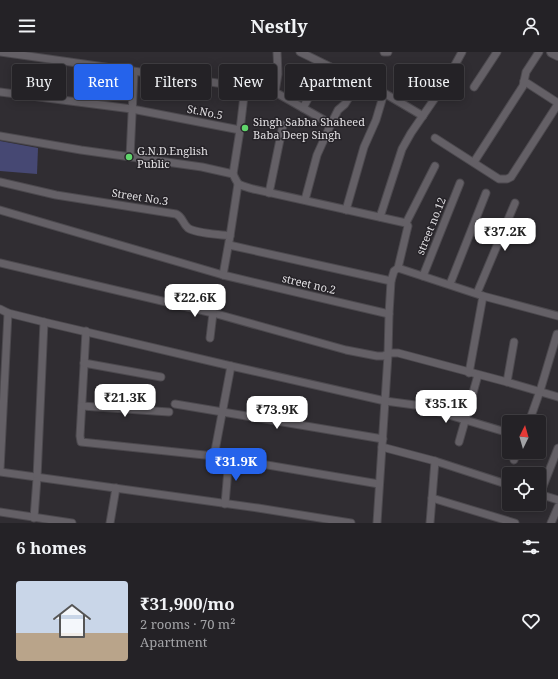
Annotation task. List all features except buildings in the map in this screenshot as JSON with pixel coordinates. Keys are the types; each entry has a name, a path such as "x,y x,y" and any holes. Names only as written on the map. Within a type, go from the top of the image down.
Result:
{"street":[{"path":"0,52 219,84"},
{"path":"277,52 277,80"},
{"path":"300,52 324,64"},
{"path":"380,217 402,149 444,85 462,52"},
{"path":"474,87 497,52"},
{"path":"474,162 523,86 526,72 539,52"},
{"path":"552,52 558,55"},
{"path":"130,157 134,72"},
{"path":"435,138 499,179 507,179 511,177 558,104 524,81"},
{"name":"St.No.5","path":"0,92 132,109 240,130"},
{"path":"277,93 331,124"},
{"path":"386,94 423,116"},
{"path":"224,276 238,184 233,174 244,100"},
{"path":"303,108 307,100"},
{"path":"305,200 317,155 338,110 346,104 348,100"},
{"path":"346,210 364,147 376,120 382,100"},
{"path":"269,192 283,125"},
{"path":"0,136 202,167 233,174"},
{"path":"377,523 388,354 391,281 394,272 398,268 408,226 406,222 435,166"},
{"name":"Street No.3","path":"0,182 56,195 176,214 182,217 186,225 194,230 230,236"},
{"name":"street no.12","path":"422,276 460,183"},
{"path":"238,184 252,189 406,222"},
{"path":"450,284 486,193"},
{"path":"469,373 480,294 515,203"},
{"name":"street no.2","path":"0,210 224,276 389,314"},
{"path":"229,245 391,281"},
{"path":"0,264 212,313 346,350 377,356 398,353 558,397"},
{"path":"398,268 480,294 558,316"},
{"path":"0,309 8,313 44,322 231,366 385,401 415,405 502,431"},
{"path":"8,313 1,410 0,471 37,478 116,488 351,523"},
{"path":"210,338 212,313"},
{"path":"34,518 44,322"},
{"path":"86,331 80,436 81,442 229,458 380,484"},
{"path":"531,415 558,334"},
{"path":"507,382 514,342"},
{"path":"84,363 161,377"},
{"path":"214,456 231,366"},
{"path":"459,442 478,375"},
{"path":"175,404 383,439"},
{"path":"82,406 169,412"},
{"path":"382,447 435,461 502,483"},
{"path":"546,479 558,448"},
{"path":"225,504 229,458"},
{"path":"430,523 435,461"},
{"path":"110,523 116,488"},
{"path":"546,496 558,500"},
{"path":"432,498 514,523"},
{"path":"550,523 558,507"},
{"path":"0,512 72,523"}],"place":[{"name":"Singh Sabha Shaheed Baba Deep Singh","path":"245,128"},
{"name":"G.N.D.English Public","path":"129,157"}]}
